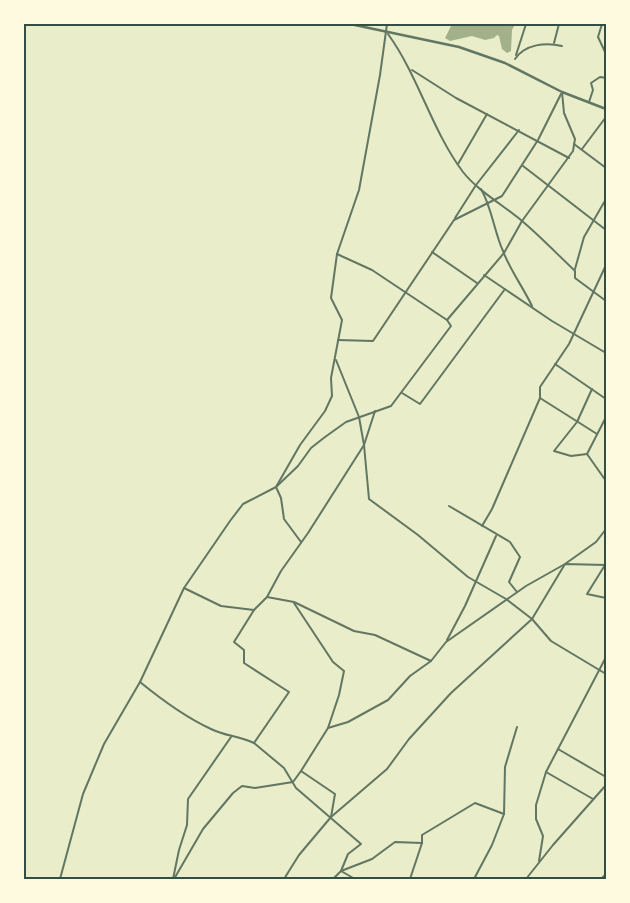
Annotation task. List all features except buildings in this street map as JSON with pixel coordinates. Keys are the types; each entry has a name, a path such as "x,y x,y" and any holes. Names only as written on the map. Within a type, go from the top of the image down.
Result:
{"street":[{"path":"350,24 387,33 406,34 430,42 459,47 513,67 562,92 606,109"},
{"path":"276,487 300,445 325,411 332,396 331,378 336,360 342,320 331,298 337,254 358,190 387,33 387,24"},
{"path":"513,67 526,24"},
{"path":"554,44 559,24"},
{"path":"602,24 598,37 606,54"},
{"path":"387,33 410,69 432,121 458,164 476,185 522,221 574,271"},
{"path":"515,59 528,47 554,44 562,46"},
{"path":"410,69 437,87 569,158"},
{"path":"589,102 593,90 591,83 600,77 606,78"},
{"path":"454,220 494,198 502,196 538,140 562,92"},
{"path":"447,320 504,253 522,221 569,158 575,139 564,113 562,92"},
{"path":"458,164 487,114"},
{"path":"582,149 606,117"},
{"path":"338,340 373,341 476,185 519,130"},
{"path":"574,144 606,168"},
{"path":"522,166 593,222 606,230"},
{"path":"480,187 504,253 522,283 533,308"},
{"path":"606,199 584,237 574,271 575,278 606,301"},
{"path":"432,252 477,283"},
{"path":"60,879 83,794 104,744 140,682 184,588 243,504 276,487 298,466 311,448 346,422 390,406 402,393 451,326 447,320 407,292 372,270 337,254"},
{"path":"482,526 492,509 540,398 540,387 574,334 606,265"},
{"path":"484,275 606,353"},
{"path":"402,393 420,404 505,289"},
{"path":"336,360 359,418 364,446 369,499 476,581 506,599 532,619 550,641 601,669 606,674"},
{"path":"554,364 606,399"},
{"path":"587,454 571,456 554,452 578,422 592,389"},
{"path":"540,398 597,434"},
{"path":"254,743 289,692 244,663 244,650 234,642 254,610 267,597 364,446 375,411"},
{"path":"587,454 606,417"},
{"path":"587,454 606,481"},
{"path":"276,487 281,498 284,519 301,542"},
{"path":"450,506 510,542 520,557 510,582 517,592"},
{"path":"446,642 506,599 565,564 596,542 606,529"},
{"path":"328,728 348,722 388,700 410,676 431,661 446,642 497,534"},
{"path":"565,564 606,565"},
{"path":"284,879 299,855 331,817 387,769 409,739 451,693 532,619 565,564"},
{"path":"606,565 587,594 606,598"},
{"path":"184,588 221,606 254,610"},
{"path":"267,597 294,602 354,631 375,635 431,661"},
{"path":"174,879 203,828 233,793 242,786 255,788 293,782 328,728 339,695 344,671 333,662 294,602"},
{"path":"539,861 543,836 536,819 536,805 546,772 606,657"},
{"path":"140,682 194,720 231,737"},
{"path":"474,879 492,845 504,814 505,767 517,727"},
{"path":"174,879 179,850 187,825 188,799 231,737 237,735 254,743 273,757 296,788 361,844 348,854 341,872"},
{"path":"558,749 606,777"},
{"path":"301,771 335,794 331,817"},
{"path":"546,772 593,799"},
{"path":"526,879 539,861 606,785"},
{"path":"410,879 422,843 422,835 475,803 504,814"},
{"path":"334,879 341,872 372,858 395,842 422,843"},
{"path":"341,872 355,879"},
{"path":"601,879 606,874"}],"shaded area":[{"path":"452,24 515,24 512,30 511,51 507,53 502,49 499,36 497,35 494,38 485,40 472,36 450,41 445,38"}]}
